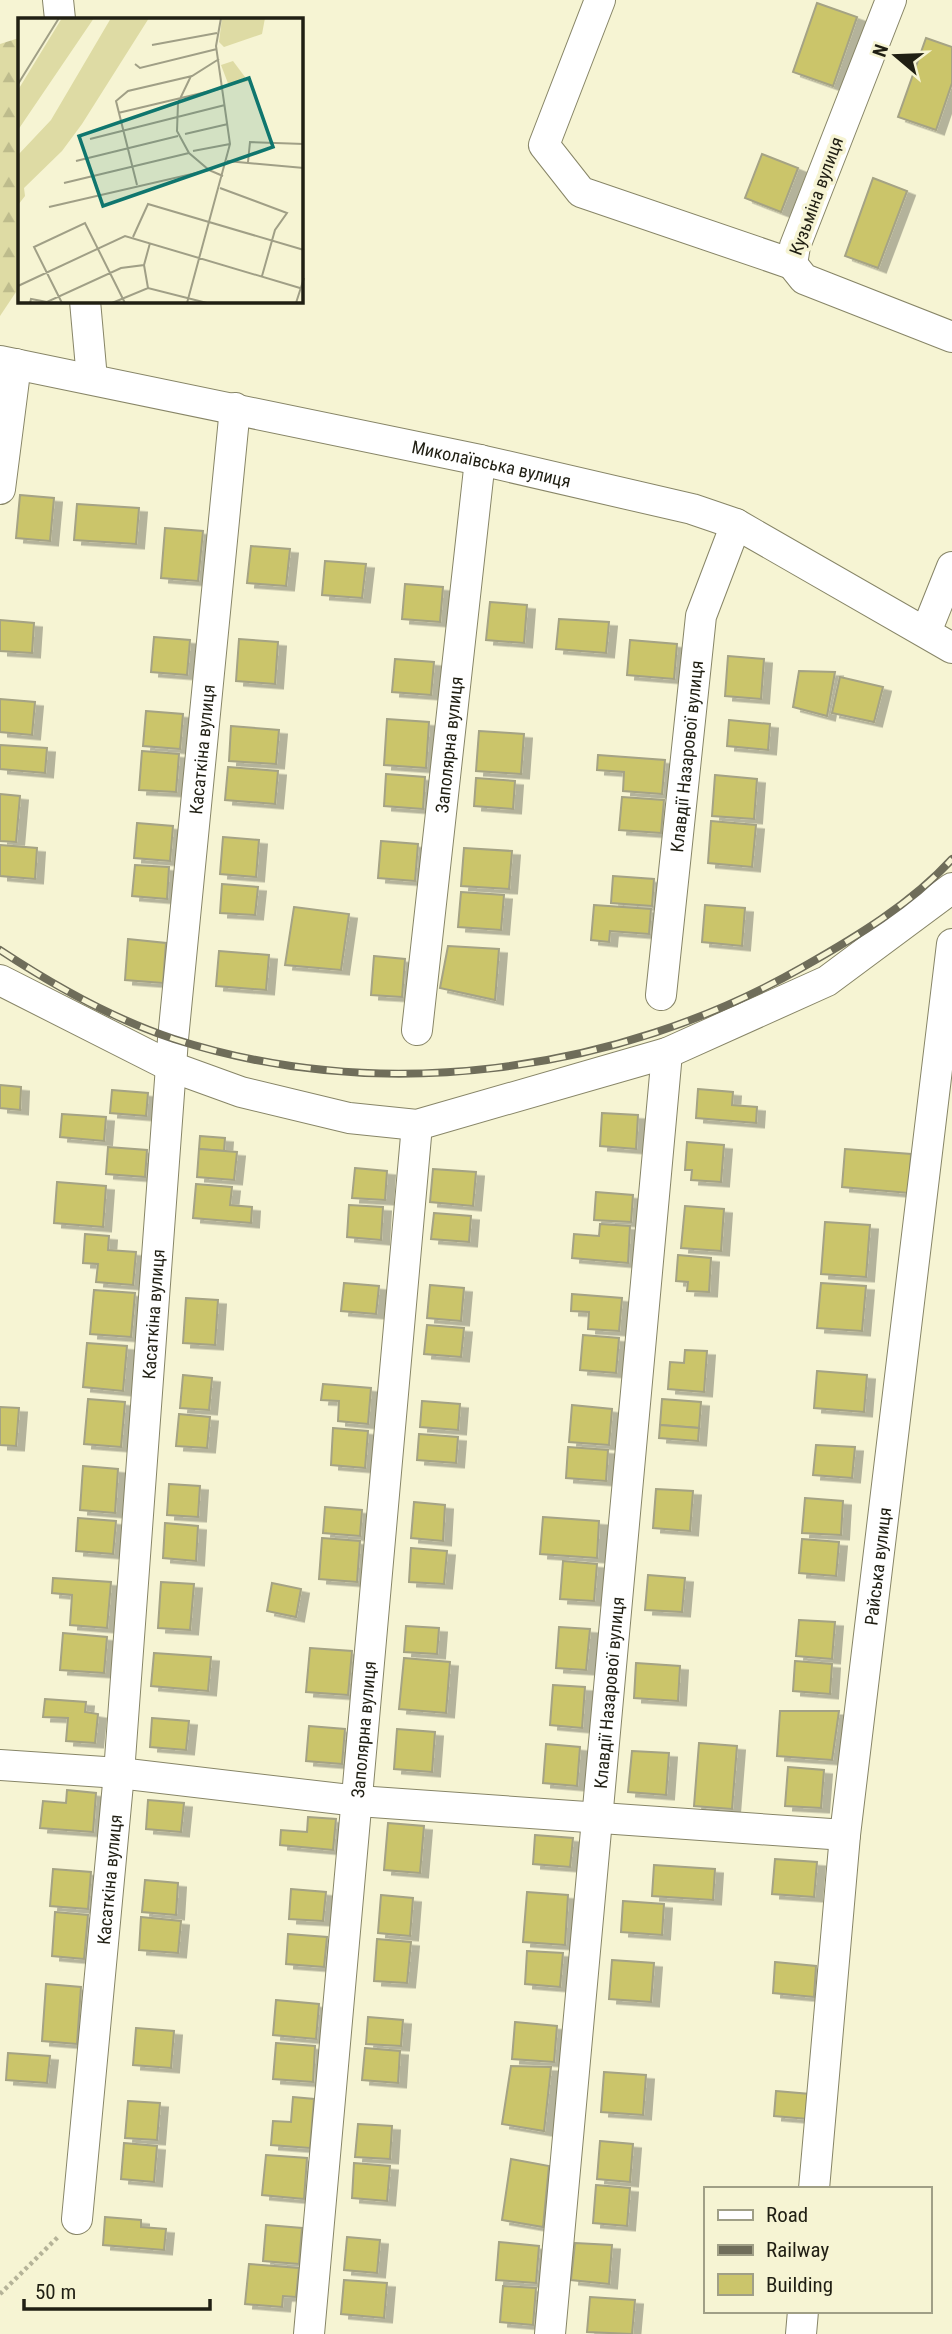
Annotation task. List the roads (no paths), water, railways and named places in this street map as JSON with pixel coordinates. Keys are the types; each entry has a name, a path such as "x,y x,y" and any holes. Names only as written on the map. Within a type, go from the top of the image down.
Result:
{"street":[{"path":"58,0 60,18"},
{"path":"600,0 544,145 581,192 792,264"},
{"name":"Кузьміна вулиця","path":"891,0 795,246 792,264 804,279 952,337"},
{"path":"85,303 92,379"},
{"path":"0,489 8,362"},
{"name":"Миколаївська вулиця","path":"8,362 480,460 692,509 736,524 952,648"},
{"name":"Касаткіна вулиця","path":"77,2219 119,1773 172,1066 235,408"},
{"name":"Заполярна вулиця","path":"417,1030 480,460"},
{"name":"Клавдії Назарової вулиця","path":"662,995 701,616 736,524"},
{"path":"926,632 952,567"},
{"path":"0,980 172,1066 241,1092 349,1118 417,1125 667,1053 827,981 952,888"},
{"name":"Райська вулиця","path":"814,2187 845,1835 952,944"},
{"name":"Клавдії Назарової вулиця","path":"550,2334 667,1053"},
{"name":"Заполярна вулиця","path":"309,2334 417,1125"},
{"path":"0,1765 119,1773 358,1801 845,1835"},
{"path":"801,2334 803,2313"}],"railway":[{"path":"0,950 62,988 129,1022 174,1039 253,1059 333,1071 414,1073 496,1068 576,1054 655,1033 731,1004 863,932 919,891 952,859"}]}
